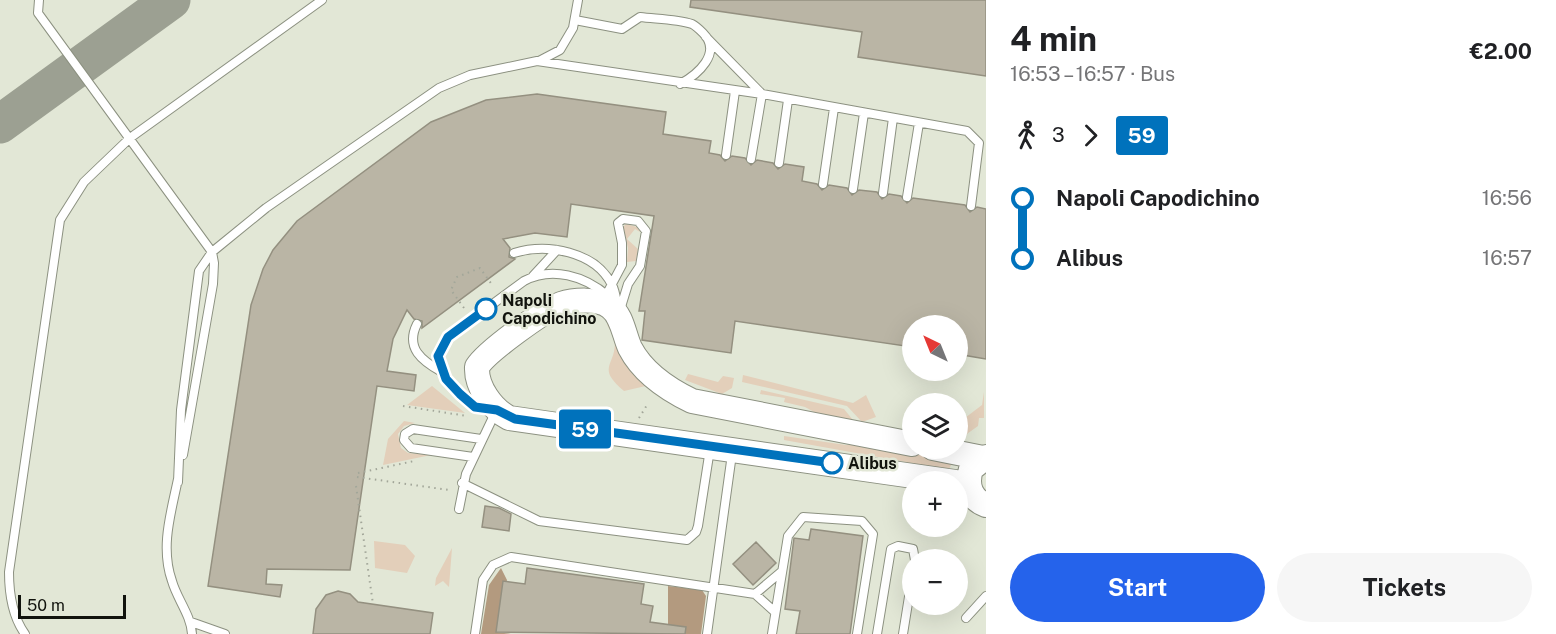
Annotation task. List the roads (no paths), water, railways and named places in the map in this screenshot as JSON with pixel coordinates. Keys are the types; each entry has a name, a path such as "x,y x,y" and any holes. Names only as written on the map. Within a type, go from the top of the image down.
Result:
{"main road":[{"path":"902,442 692,401 654,378 635,357 612,303 573,302 553,308 480,362 477,367 479,383 497,410 515,419 902,474"},
{"path":"968,454 985,457"},
{"path":"968,473 985,457"},
{"path":"968,492 976,500 986,505"}],"lane":[{"path":"39,0 38,13 212,252 213,284 166,546 170,578 190,622 192,634"},
{"path":"26,634 18,624 9,594 9,572 60,220 84,182 130,138 322,0"},
{"path":"178,482 181,410 199,271 212,252 344,152 439,88 470,75 537,61 560,50 575,20 578,0"},
{"path":"575,20 622,29 640,17 694,24 762,94"},
{"path":"680,84 696,75 706,63 710,51 706,37"},
{"path":"537,61 680,84 762,94 967,131 979,143 971,206"},
{"path":"726,155 735,91"},
{"path":"752,159 762,94"},
{"path":"779,164 788,100"},
{"path":"823,184 834,108"},
{"path":"853,189 864,113"},
{"path":"883,193 893,118"},
{"path":"907,197 919,123"},
{"path":"623,219 638,221 645,231 642,260 628,285 612,303 623,257 618,223 623,219"},
{"path":"514,253 528,249 556,250 587,261 612,303"},
{"path":"459,509 462,483 481,439 497,410 475,407 450,385 442,372 438,356 448,337 533,277 556,250"},
{"path":"533,277 561,274 574,276 612,303"},
{"path":"417,324 412,340 417,354 442,372"},
{"path":"725,409 752,403"},
{"path":"802,414 824,427"},
{"path":"473,457 411,448 404,440 405,434 413,429 481,439"},
{"path":"462,483 539,521 687,540 696,532 722,448"},
{"path":"706,634 713,587 722,448"},
{"path":"772,634 788,536 803,516 862,521 873,534 857,634"},
{"path":"877,634 891,549 898,546 914,549"},
{"path":"475,634 483,580 493,566 511,557 755,594 775,612"},
{"path":"755,594 781,572"},
{"path":"966,618 986,596"},
{"path":"903,634 906,615"},
{"path":"190,622 225,634"}],"place":[{"name":"Napoli Capodichino","path":"486,309"},
{"name":"Alibus","path":"832,463"}]}
